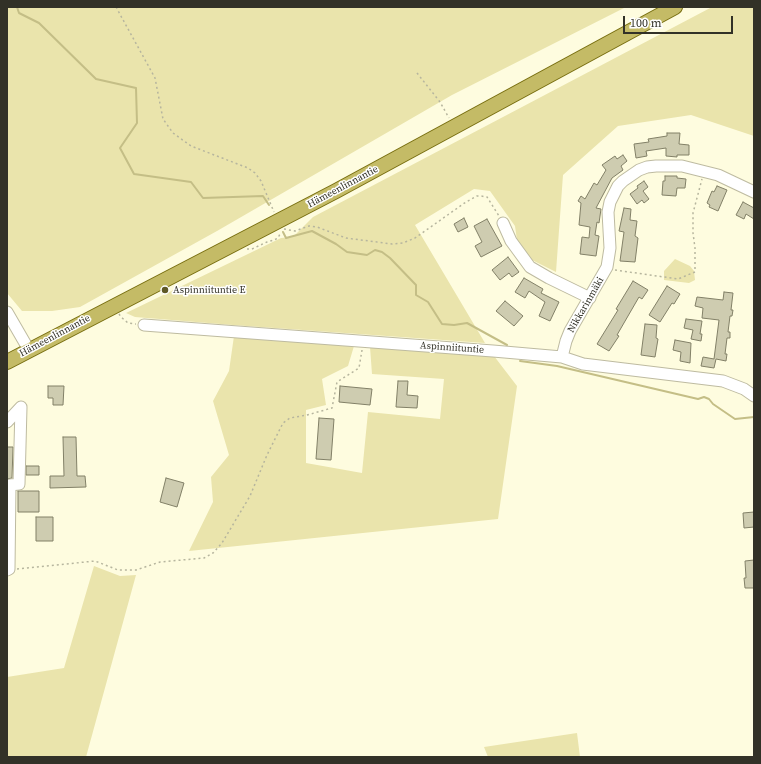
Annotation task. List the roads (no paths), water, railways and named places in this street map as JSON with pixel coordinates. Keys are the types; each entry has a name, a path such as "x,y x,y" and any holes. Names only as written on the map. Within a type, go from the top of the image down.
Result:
{"main road":[{"name":"Hämeenlinnantie","path":"7,362 259,231 675,7"}],"street":[{"name":"Nikkarinmäki","path":"562,357 570,331 607,267 610,248 608,212 610,202 618,186 623,181 639,170 656,166 682,166 703,170 718,175 754,192"},
{"path":"503,223 510,241 530,267 590,298"},
{"path":"7,312 29,350"},
{"name":"Aspinniituntie","path":"144,325 562,357 583,364 723,381 744,389 754,396"},
{"path":"7,422 21,407 19,484 10,485 8,570"}],"waterway":[{"path":"17,7 19,13 39,23 96,79 136,88 137,123 120,148 134,174 191,182 203,198 263,196 269,205"},
{"path":"283,232 286,238 312,231 336,244 347,252 367,255 375,250 382,252 390,258 416,285 416,295 428,302 442,324 454,325 467,323 507,345"},
{"path":"520,361 557,366 698,399 704,397 709,399 713,404 735,419 754,417"}],"place":[{"name":"Aspinniituntie E","path":"165,290"}]}
